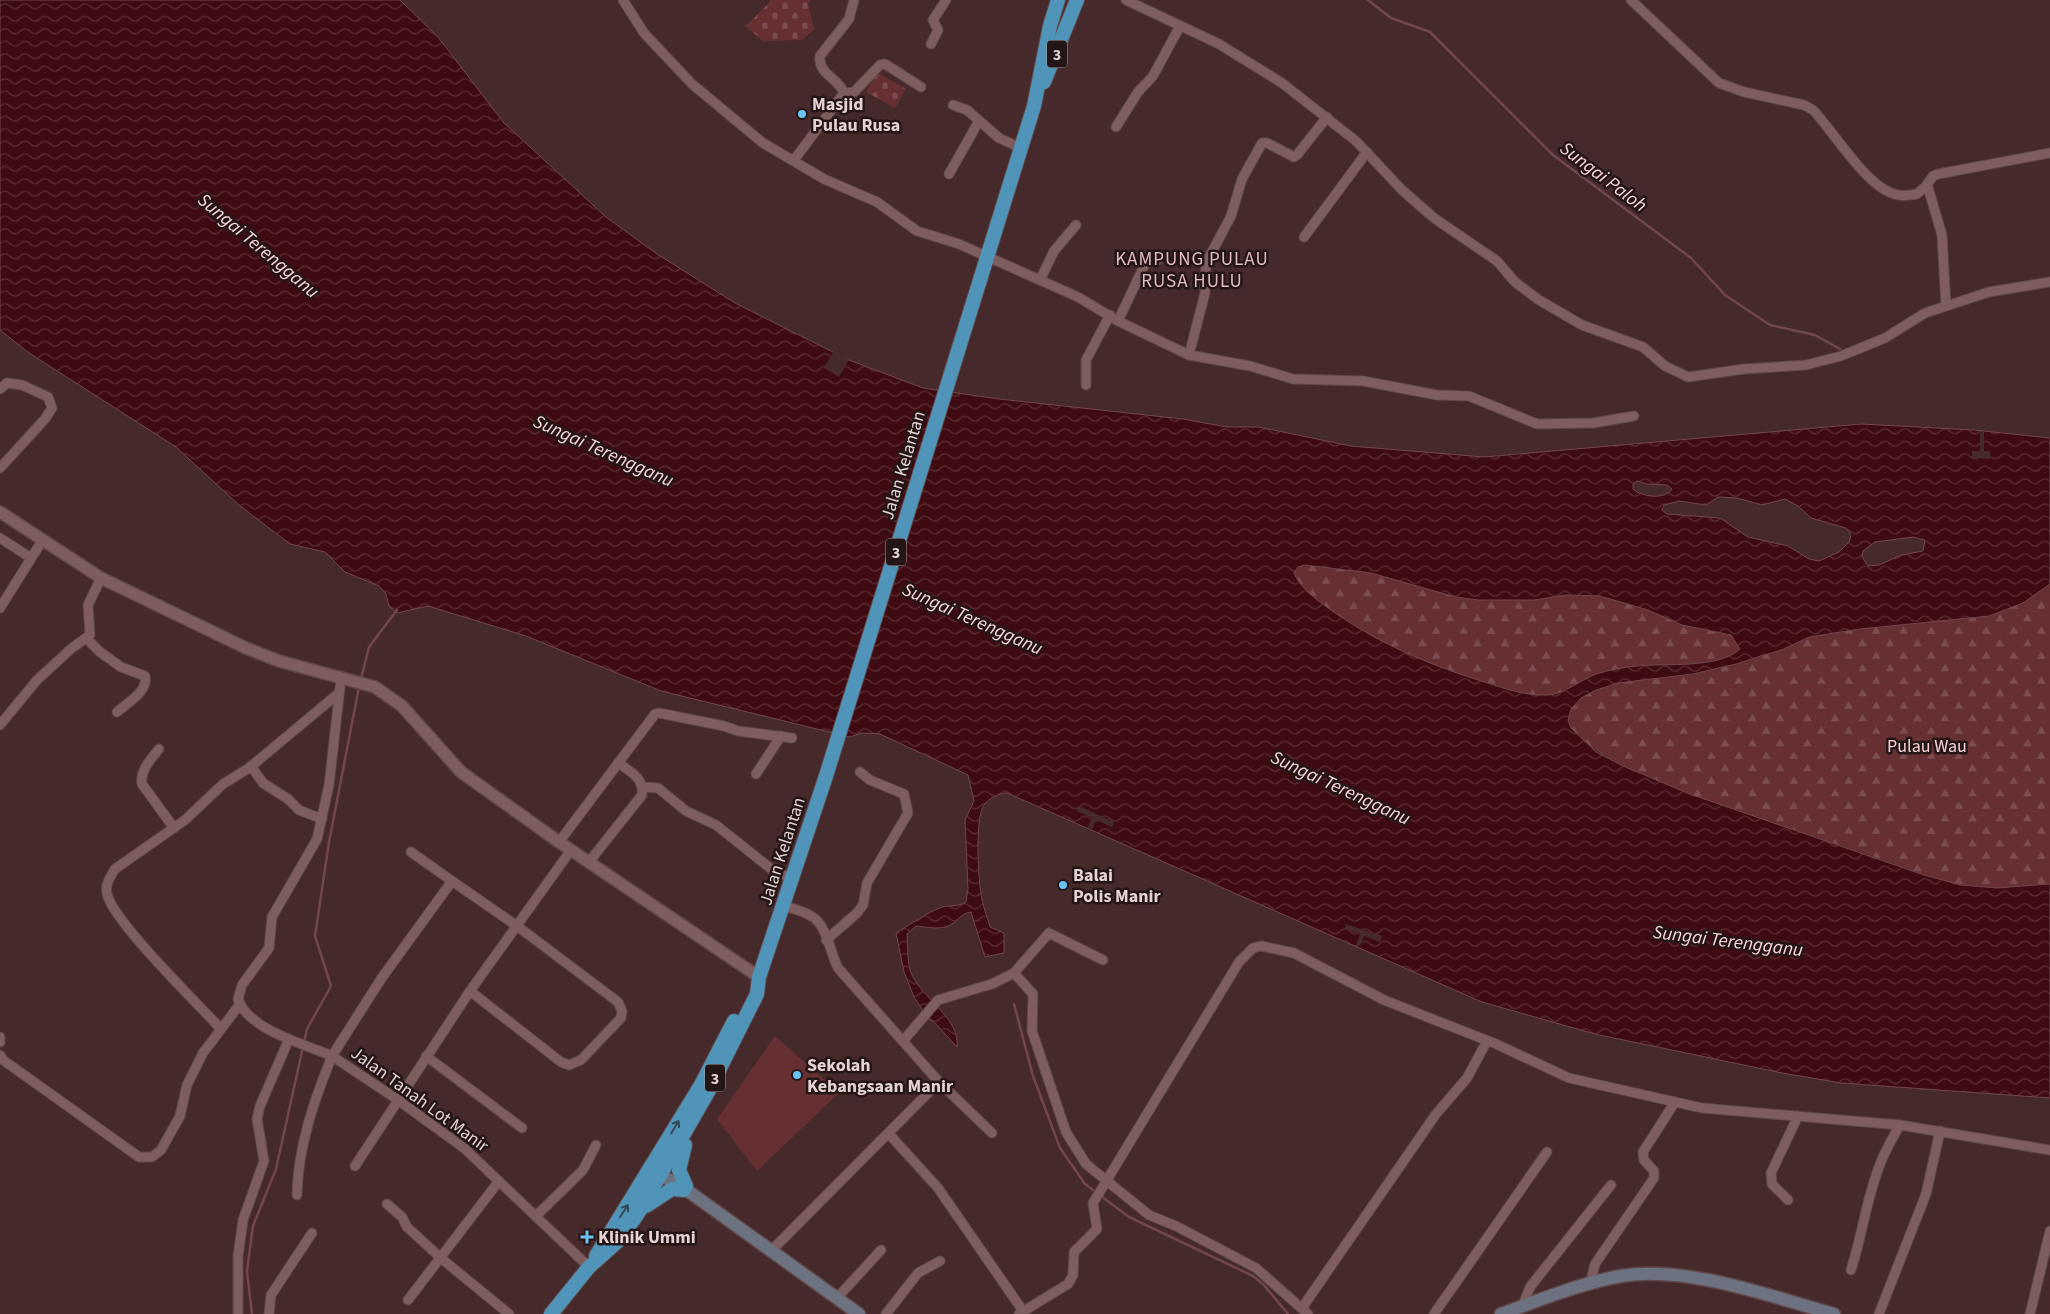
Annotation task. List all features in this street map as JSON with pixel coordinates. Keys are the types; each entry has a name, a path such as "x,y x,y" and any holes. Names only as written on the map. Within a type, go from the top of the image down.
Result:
{"highway":[{"name":"Jalan Kelantan","path":"551,1314 589,1267 608,1234 657,1170 708,1092 757,994 759,977 793,880 826,776 1034,106 1050,26 1058,0"},
{"path":"1050,26 1054,34 1057,35 1060,32 1072,0"},
{"name":"Jalan Kelantan","path":"1034,106 1058,52 1077,0"},
{"name":"Jalan Kelantan","path":"589,1267 617,1242 637,1215 657,1170 750,989 759,977"},
{"path":"637,1215 652,1200 666,1191 672,1188 686,1189 679,1170 680,1162 708,1092"}],"main road":[{"path":"657,1170 859,1314"},
{"path":"1502,1314 1621,1276 1648,1274 1679,1276 1758,1293 1834,1314"}],"street":[{"path":"623,0 644,33 692,84 753,136 824,179 876,202 917,231 959,244 1078,297 1114,318 1189,355 1250,366 1293,379 1363,381 1436,395 1469,396 1537,424 1593,423 1634,416"},
{"path":"844,93 842,86 822,70 819,63 820,56 849,19 854,0"},
{"path":"931,44 938,30 933,20 946,0"},
{"path":"1126,0 1219,44 1282,83 1327,117 1367,152 1402,190 1434,218 1496,262 1515,282 1539,300 1582,325 1643,347 1677,373 1688,377 1701,377 1744,369 1806,365 1841,356 1885,338 1924,313 1990,292 2050,282"},
{"path":"1631,0 1720,83 1744,92 1804,105 1813,110 1863,171 1886,191 1901,196 1918,194 1933,176 1938,174 2050,152"},
{"path":"1116,126 1138,92 1153,76 1180,26"},
{"path":"794,160 844,93 854,92 880,65 885,64 921,87"},
{"path":"953,105 967,110 999,138 1021,148"},
{"path":"1189,355 1205,293 1206,262 1231,216 1242,179 1262,143 1267,143 1291,156 1297,155 1327,117"},
{"path":"949,174 979,121"},
{"path":"1304,237 1367,152"},
{"path":"1927,184 1942,235 1946,306"},
{"path":"1040,280 1054,251 1076,224"},
{"path":"1086,385 1086,360 1114,318 1145,264 1158,260"},
{"path":"0,389 7,383 22,386 48,397 52,408 1,465"},
{"path":"0,512 105,580 268,658 375,687 402,706 461,772 558,842 759,977"},
{"path":"0,538 31,558"},
{"path":"0,608 42,540"},
{"path":"0,724 37,680 72,648 87,638 91,632 88,606 105,580"},
{"path":"87,638 100,652 121,668 145,676 145,685 142,690 117,712"},
{"path":"297,1195 301,1154 310,1113 332,1056 292,1040 256,1022 242,1007 239,992 271,943 269,926 272,917 317,839 329,786 339,693 344,680"},
{"path":"220,1028 145,948 111,905 106,892 107,881 115,869 174,828 223,784 251,766 339,693"},
{"path":"558,842 652,718 660,713 724,726 738,732 792,738"},
{"path":"756,774 781,736"},
{"path":"159,749 143,770 142,784 174,828"},
{"path":"589,862 642,795 643,787 640,779 618,763"},
{"path":"251,766 264,784 288,799 299,810 322,819"},
{"path":"826,940 857,913 863,905 867,883 908,812 904,794 870,780 860,772"},
{"path":"643,787 658,788 686,811 716,824 770,868 793,880"},
{"path":"355,1166 470,991 571,850"},
{"path":"411,852 517,926 618,1002 622,1012 621,1018 581,1060 569,1065 561,1062 470,991"},
{"name":"Jalan Tanah Lot Manir","path":"452,882 381,980 332,1056 398,1100 464,1148 589,1267"},
{"path":"784,906 812,916 821,926 831,956 838,968 939,1082 992,1133"},
{"path":"903,1040 938,1000 992,984 1014,973 1049,933 1102,960"},
{"path":"888,1134 938,1188 1021,1313 1068,1284 1074,1271 1074,1252 1078,1246 1095,1234 1097,1229 1093,1203 1239,962 1253,948 1271,946 1294,953 1384,1000 1487,1041 1570,1078 1675,1102 1720,1110 1900,1125 2050,1150"},
{"path":"1014,973 1033,994 1032,1031 1066,1132 1086,1164 1106,1183 1150,1215 1256,1268 1305,1311 1436,1114 1466,1078 1487,1041"},
{"path":"0,1055 3,1060 131,1151 145,1158 152,1157 163,1146 182,1111 187,1085 203,1053 220,1028 242,1007"},
{"path":"0,1037 0,1042"},
{"path":"238,1314 238,1256 243,1220 264,1161 257,1119 260,1106 292,1040"},
{"path":"426,1056 522,1128"},
{"path":"771,1251 939,1082"},
{"path":"1590,1285 1596,1264 1654,1178 1654,1170 1644,1160 1643,1152 1675,1102"},
{"path":"1788,1200 1772,1184 1771,1173 1798,1116"},
{"path":"1851,1270 1862,1237 1865,1213 1879,1167 1900,1125"},
{"path":"1878,1314 1926,1194 1940,1131"},
{"path":"536,1216 583,1170 596,1145"},
{"path":"1434,1314 1547,1152"},
{"path":"408,1300 442,1259 499,1181"},
{"path":"1522,1307 1530,1287 1611,1185"},
{"path":"387,1204 402,1217 407,1227 442,1259 509,1314"},
{"path":"2030,1314 2050,1232"},
{"path":"269,1314 271,1295 312,1233"},
{"path":"837,1298 881,1250"},
{"path":"886,1314 918,1273 940,1261"}],"green space":[{"path":"770,0 811,0 808,3 814,29 802,40 762,41 746,26"},
{"path":"877,72 906,89 895,108 866,92"},
{"path":"1305,565 1371,573 1456,597 1478,600 1534,600 1566,595 1600,596 1648,610 1682,625 1732,635 1740,649 1719,660 1691,664 1637,666 1606,671 1554,694 1520,693 1438,666 1400,650 1364,631 1328,608 1304,588 1294,573 1298,567"},
{"name":"Pulau Wau","path":"2050,584 2050,884 1997,888 1961,885 1924,875 1700,798 1651,778 1609,758 1580,739 1568,721 1570,711 1579,701 1593,691 1620,682 1694,674 1724,667 1753,659 1809,637 2023,603"},
{"path":"775,1036 839,1093 757,1171 717,1119"}],"water":[{"name":"Sungai Terengganu","path":"0,0 400,0 438,37 504,123 606,217 657,254 735,303 849,360 923,388 999,399 1183,419 1227,427 1259,427 1351,446 1484,457 1861,424 1974,430 2050,438 2050,584 2023,603 1989,616 1860,629 1809,637 1784,649 1736,664 1693,674 1618,683 1596,690 1581,698 1571,709 1568,720 1571,728 1596,752 1621,765 1687,793 1924,875 1961,885 1997,888 2050,884 2050,1098 1841,1083 1782,1073 1595,1034 1482,1002 1007,793 994,796 984,805 981,812 978,834 982,901 990,927 1004,933 1004,953 985,957 971,912 964,914 948,926 936,928 916,926 907,934 908,959 911,973 923,991 953,1026 957,1047 934,1022 928,1019 914,997 904,972 896,933 936,909 960,905 966,902 968,889 965,820 974,801 968,775 880,734 862,733 850,737 661,691 526,636 428,606 397,613 389,606 386,594 379,586 345,572 325,552 290,544 239,505 176,447 29,353 0,330","holes":["1637,481 1647,484 1667,485 1672,489 1664,495 1653,496 1637,492 1633,489 1633,484","1718,497 1737,498 1762,505 1785,499 1798,506 1811,518 1846,528 1851,535 1849,542 1839,552 1819,561 1809,559 1788,546 1748,537 1720,518 1667,514 1662,510 1664,505 1679,501 1706,505","1913,537 1925,540 1923,551 1901,555 1879,565 1868,566 1862,557 1863,551 1875,542","1305,565 1371,573 1456,597 1478,600 1534,600 1566,595 1600,596 1648,610 1682,625 1731,635 1740,649 1719,660 1691,664 1637,666 1606,671 1554,694 1520,693 1438,666 1400,650 1364,631 1328,608 1309,593 1300,584 1294,573 1298,567"]}],"pier":[{"path":"834,351 849,360 839,377 824,368"},
{"path":"1980,431 1984,431 1984,451 1990,451 1990,459 1972,458 1972,451 1980,451"},
{"path":"1079,806 1114,822 1112,827 1096,820 1092,830 1087,828 1092,818 1077,811"},
{"path":"1346,924 1382,936 1380,942 1364,936 1360,946 1356,945 1360,934 1345,929"}],"waterway":[{"name":"Sungai Paloh","path":"1368,0 1391,18 1430,32 1553,155 1691,258 1725,295 1770,325 1815,335 1840,349"},
{"path":"361,679 369,647 397,610"},
{"path":"252,1314 247,1271 253,1226 276,1169 307,1029 331,986 315,936 329,842 359,687"},
{"path":"1014,1004 1033,1076 1060,1148 1085,1184 1129,1217 1253,1276 1263,1284 1288,1314"}],"place":[{"name":"Masjid Pulau Rusa","path":"802,114"},
{"name":"Balai Polis Manir","path":"1063,885"},
{"name":"Sekolah Kebangsaan Manir","path":"797,1075"},
{"name":"Klinik Ummi","path":"587,1237"}],"district":[{"name":"KAMPUNG PULAU RUSA HULU","path":"1192,269"}]}
